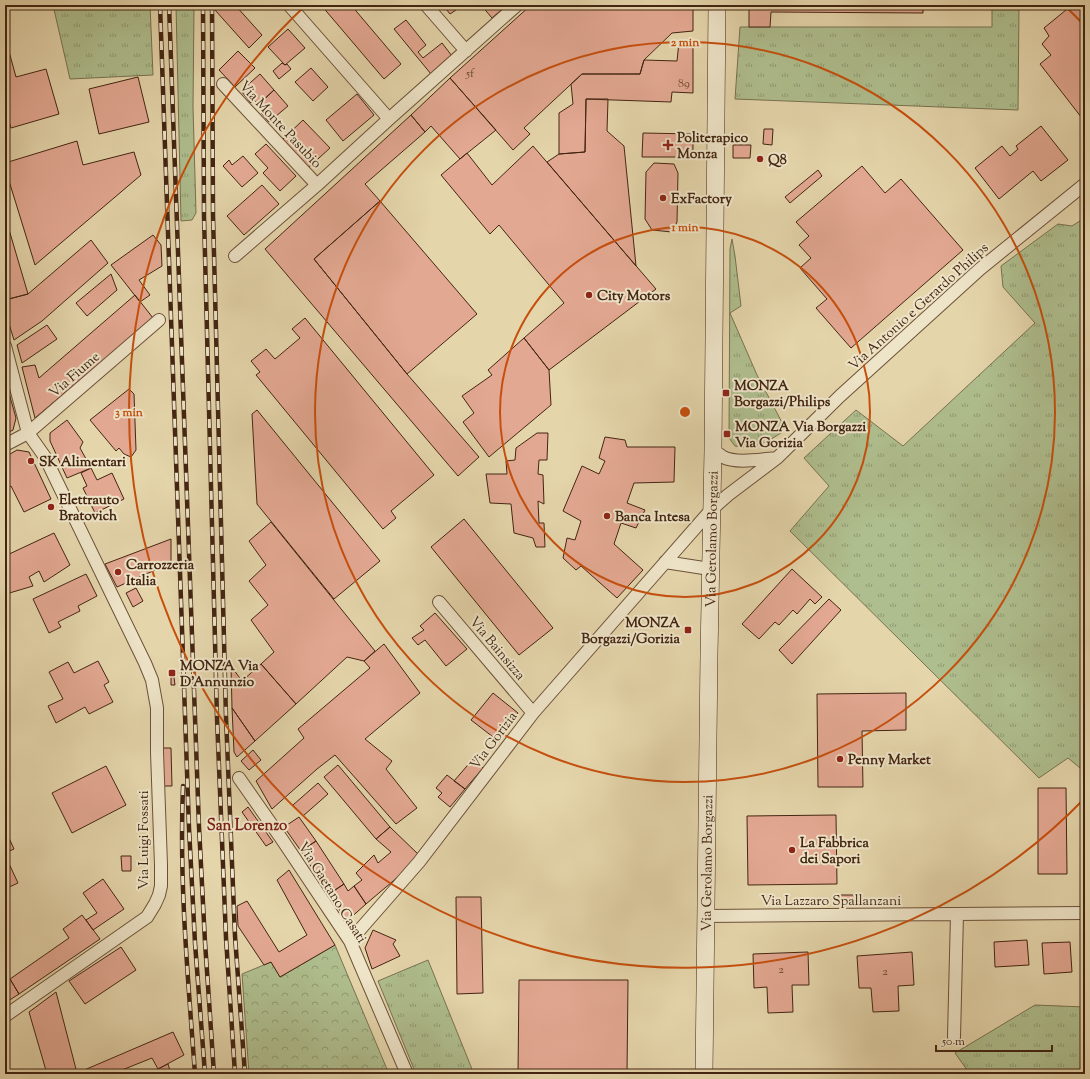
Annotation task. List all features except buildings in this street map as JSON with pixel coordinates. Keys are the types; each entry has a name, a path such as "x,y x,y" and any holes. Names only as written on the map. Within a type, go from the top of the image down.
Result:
{"main road":[{"name":"Via Gerolamo Borgazzi","path":"704,1074 710,569 713,450 717,5"}],"street":[{"path":"289,5 389,119"},
{"path":"426,5 466,51"},
{"name":"Via Monte Pasubio","path":"235,256 317,185 517,5"},
{"name":"Via Monte Pasubio","path":"223,84 317,185"},
{"name":"Via Antonio e Gerardo Philips","path":"711,510 728,495 777,458 840,396 980,269 1085,184"},
{"name":"Via Fiume","path":"5,445 28,433 159,320"},
{"path":"5,346 28,433"},
{"name":"Via Luigi Fossati","path":"5,1016 141,922 155,904 161,886 157,708 152,680 45,457 28,433"},
{"path":"713,450 724,458 730,459 777,458"},
{"name":"Via Gorizia","path":"350,942 419,862 533,713 711,510"},
{"path":"665,562 710,569"},
{"name":"Via Bainsizza","path":"439,602 533,713"},
{"name":"Via Gaetano Casati","path":"239,778 350,942 407,1074"},
{"name":"Via Lazzaro Spallanzani","path":"706,916 1085,913"},
{"path":"954,1037 957,914"}],"green space":[{"path":"53,5 150,5 153,75 70,79"},
{"path":"176,5 194,5 193,107 196,213 192,220 181,221"},
{"path":"992,5 1019,5 1018,110 735,99 740,27 992,27"},
{"path":"1085,203 1085,772 1068,758 1039,778 790,531 829,486 804,458 856,410 903,446 1035,323 1003,287 1001,266 1058,224 1072,226 1083,219 1083,204"},
{"path":"732,239 741,306 730,313 757,375 786,430 768,441 751,448 735,446 729,438 730,249"},
{"path":"335,945 389,1074 249,1074 242,974 271,962 280,977"},
{"path":"428,960 474,1074 416,1074 378,981"},
{"path":"1035,1005 1085,1007 1085,1074 970,1074 955,1053"}],"railway":[{"path":"160,5 189,828 195,943 205,1074"},
{"path":"169,5 199,827 214,1074"},
{"path":"203,5 204,216 217,718 226,938 235,1074"},
{"path":"212,5 213,215 226,717 235,936 245,1074"},
{"path":"183,786 183,894 195,1074"}],"place":[{"name":"Politerapico Monza","path":"668,145"},
{"name":"Q8","path":"760,159"},
{"name":"ExFactory","path":"663,198"},
{"name":"City Motors","path":"589,295"},
{"name":"MONZA Borgazzi/Philips","path":"726,393"},
{"name":"MONZA Via Borgazzi Via Gorizia","path":"727,434"},
{"name":"SK Alimentari","path":"31,461"},
{"name":"Elettrauto Bratovich","path":"51,507"},
{"name":"Banca Intesa","path":"607,516"},
{"name":"Carrozzeria Italia","path":"118,572"},
{"name":"MONZA Borgazzi/Gorizia","path":"688,630"},
{"name":"MONZA Via D'Annunzio","path":"172,673"},
{"name":"Penny Market","path":"840,759"},
{"name":"La Fabbrica dei Sapori","path":"792,850"}],"district":[{"name":"San Lorenzo","path":"247,825"}]}
